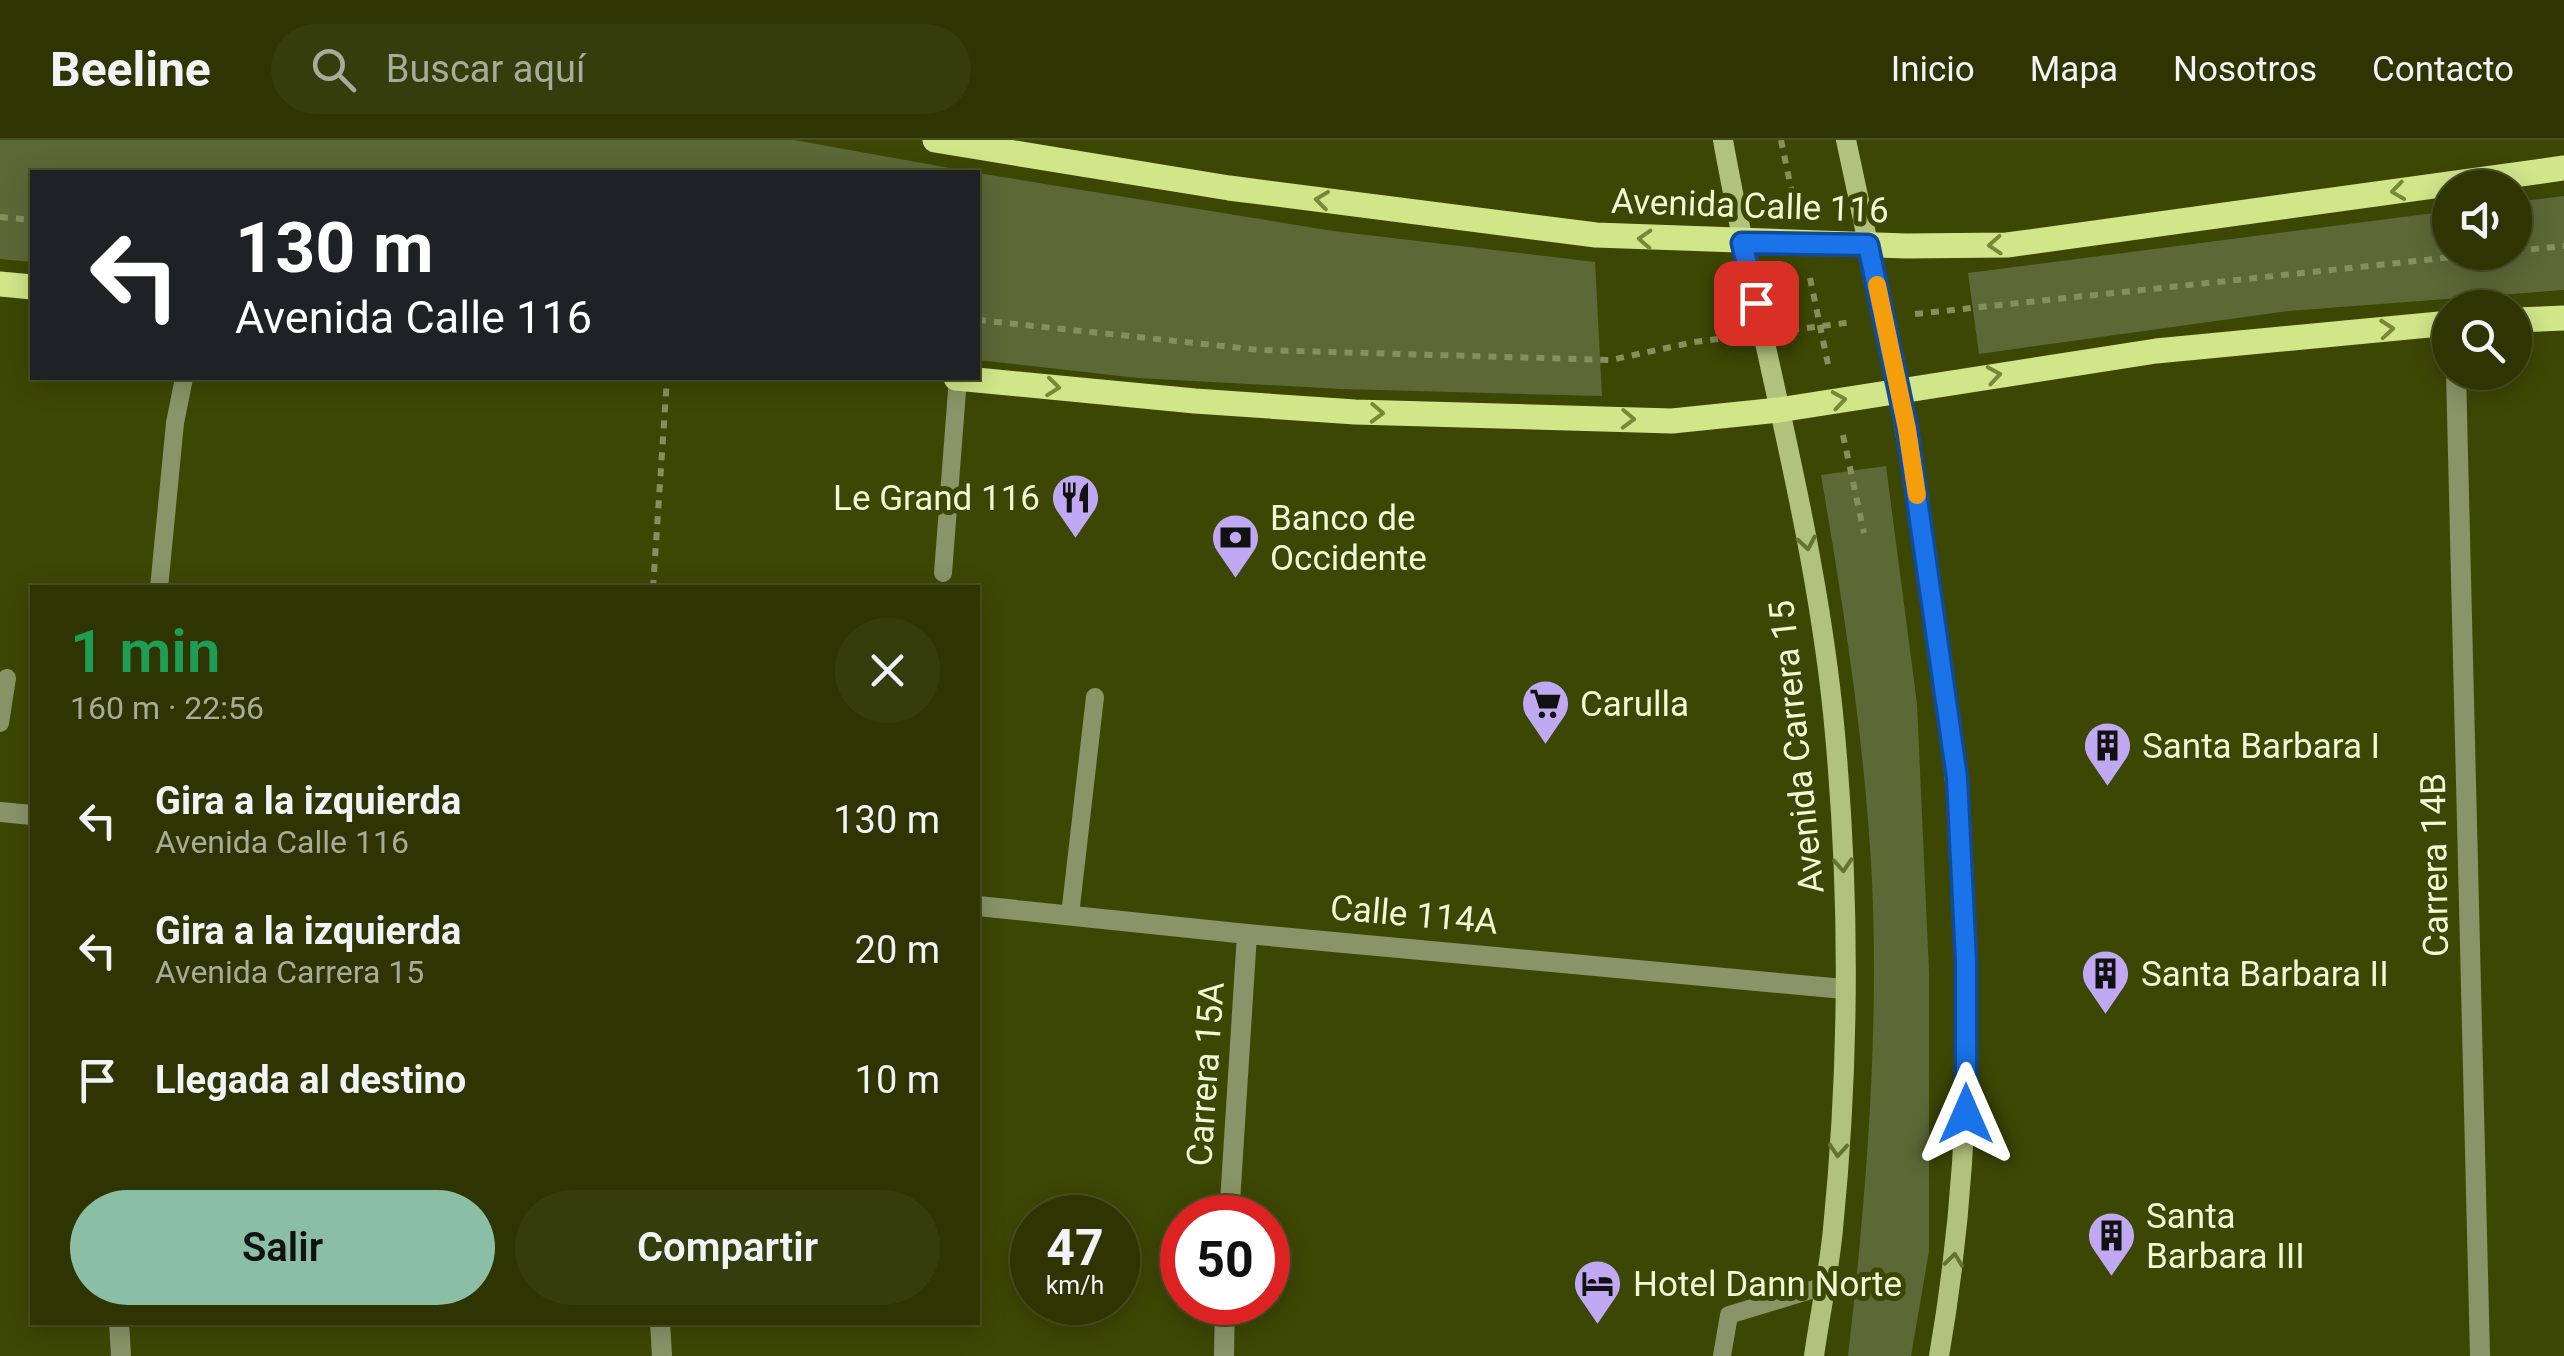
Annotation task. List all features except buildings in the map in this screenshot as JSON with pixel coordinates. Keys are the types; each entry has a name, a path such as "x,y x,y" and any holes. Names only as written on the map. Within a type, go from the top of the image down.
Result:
{"main road":[{"name":"Avenida Calle 116","path":"936,140 1229,188 1596,236 1742,243 2007,245 2564,168"},
{"name":"Avenida Carrera 15","path":"1723,140 1802,513 1833,713 1846,910 1844,989 1833,1232 1814,1356"},
{"path":"1846,140 1898,391 1936,620 1957,778 1965,943 1966,1114 1961,1201 1939,1356"},
{"path":"0,284 30,287"},
{"path":"2532,319 2564,318"},
{"path":"978,380 1355,412 1672,420 1780,410 2156,351 2432,325"}],"street":[{"name":"Carrera 14B","path":"2456,390 2480,1356"},
{"path":"0,812 30,815"},
{"name":"Calle 114A","path":"980,906 1844,989"},
{"name":"Carrera 15A","path":"1230,1195 1246,934"},
{"path":"119,1325 121,1356"},
{"path":"660,1325 662,1356"},
{"path":"1224,1356 1225,1325"}],"lane":[{"path":"159,585 175,422 184,380"},
{"path":"943,573 957,380"},
{"path":"0,723 7,678"},
{"path":"1070,915 1095,697"},
{"path":"1722,1356 1729,1315 1824,1286"}],"path":[{"path":"1781,140 1864,534"},
{"path":"0,217 30,220"},
{"path":"2532,249 2564,246"},
{"path":"980,320 1260,350 1611,360 1694,342 1883,318 2432,259"},
{"path":"653,585 667,380"}],"green space":[{"path":"0,140 794,140 961,170 30,170 30,262 0,259"},
{"path":"980,173 1333,231 1595,262 1602,396 1342,389 1138,378 980,360"},
{"path":"2564,196 2564,290 2432,290 2432,300 2288,311 1979,354 1968,273 2432,213 2432,270 2532,270 2532,200"},
{"path":"1886,466 1917,704 1929,972 1929,1251 1911,1356 1848,1356 1869,1118 1874,939 1864,778 1821,475"}],"slow traffic":[{"path":"1877,285 1917,495"}],"place":[{"name":"Le Grand 116","path":"1075,540"},
{"name":"Banco de Occidente","path":"1235,580"},
{"name":"Carulla","path":"1545,746"},
{"name":"Santa Barbara I","path":"2107,788"},
{"name":"Santa Barbara II","path":"2106,1016"},
{"name":"Santa Barbara III","path":"2111,1278"},
{"name":"Hotel Dann Norte","path":"1598,1326"}],"route":[{"path":"1756,303 1742,243 1868,245 1907,429 1957,778 1966,961 1966,1114"}]}
